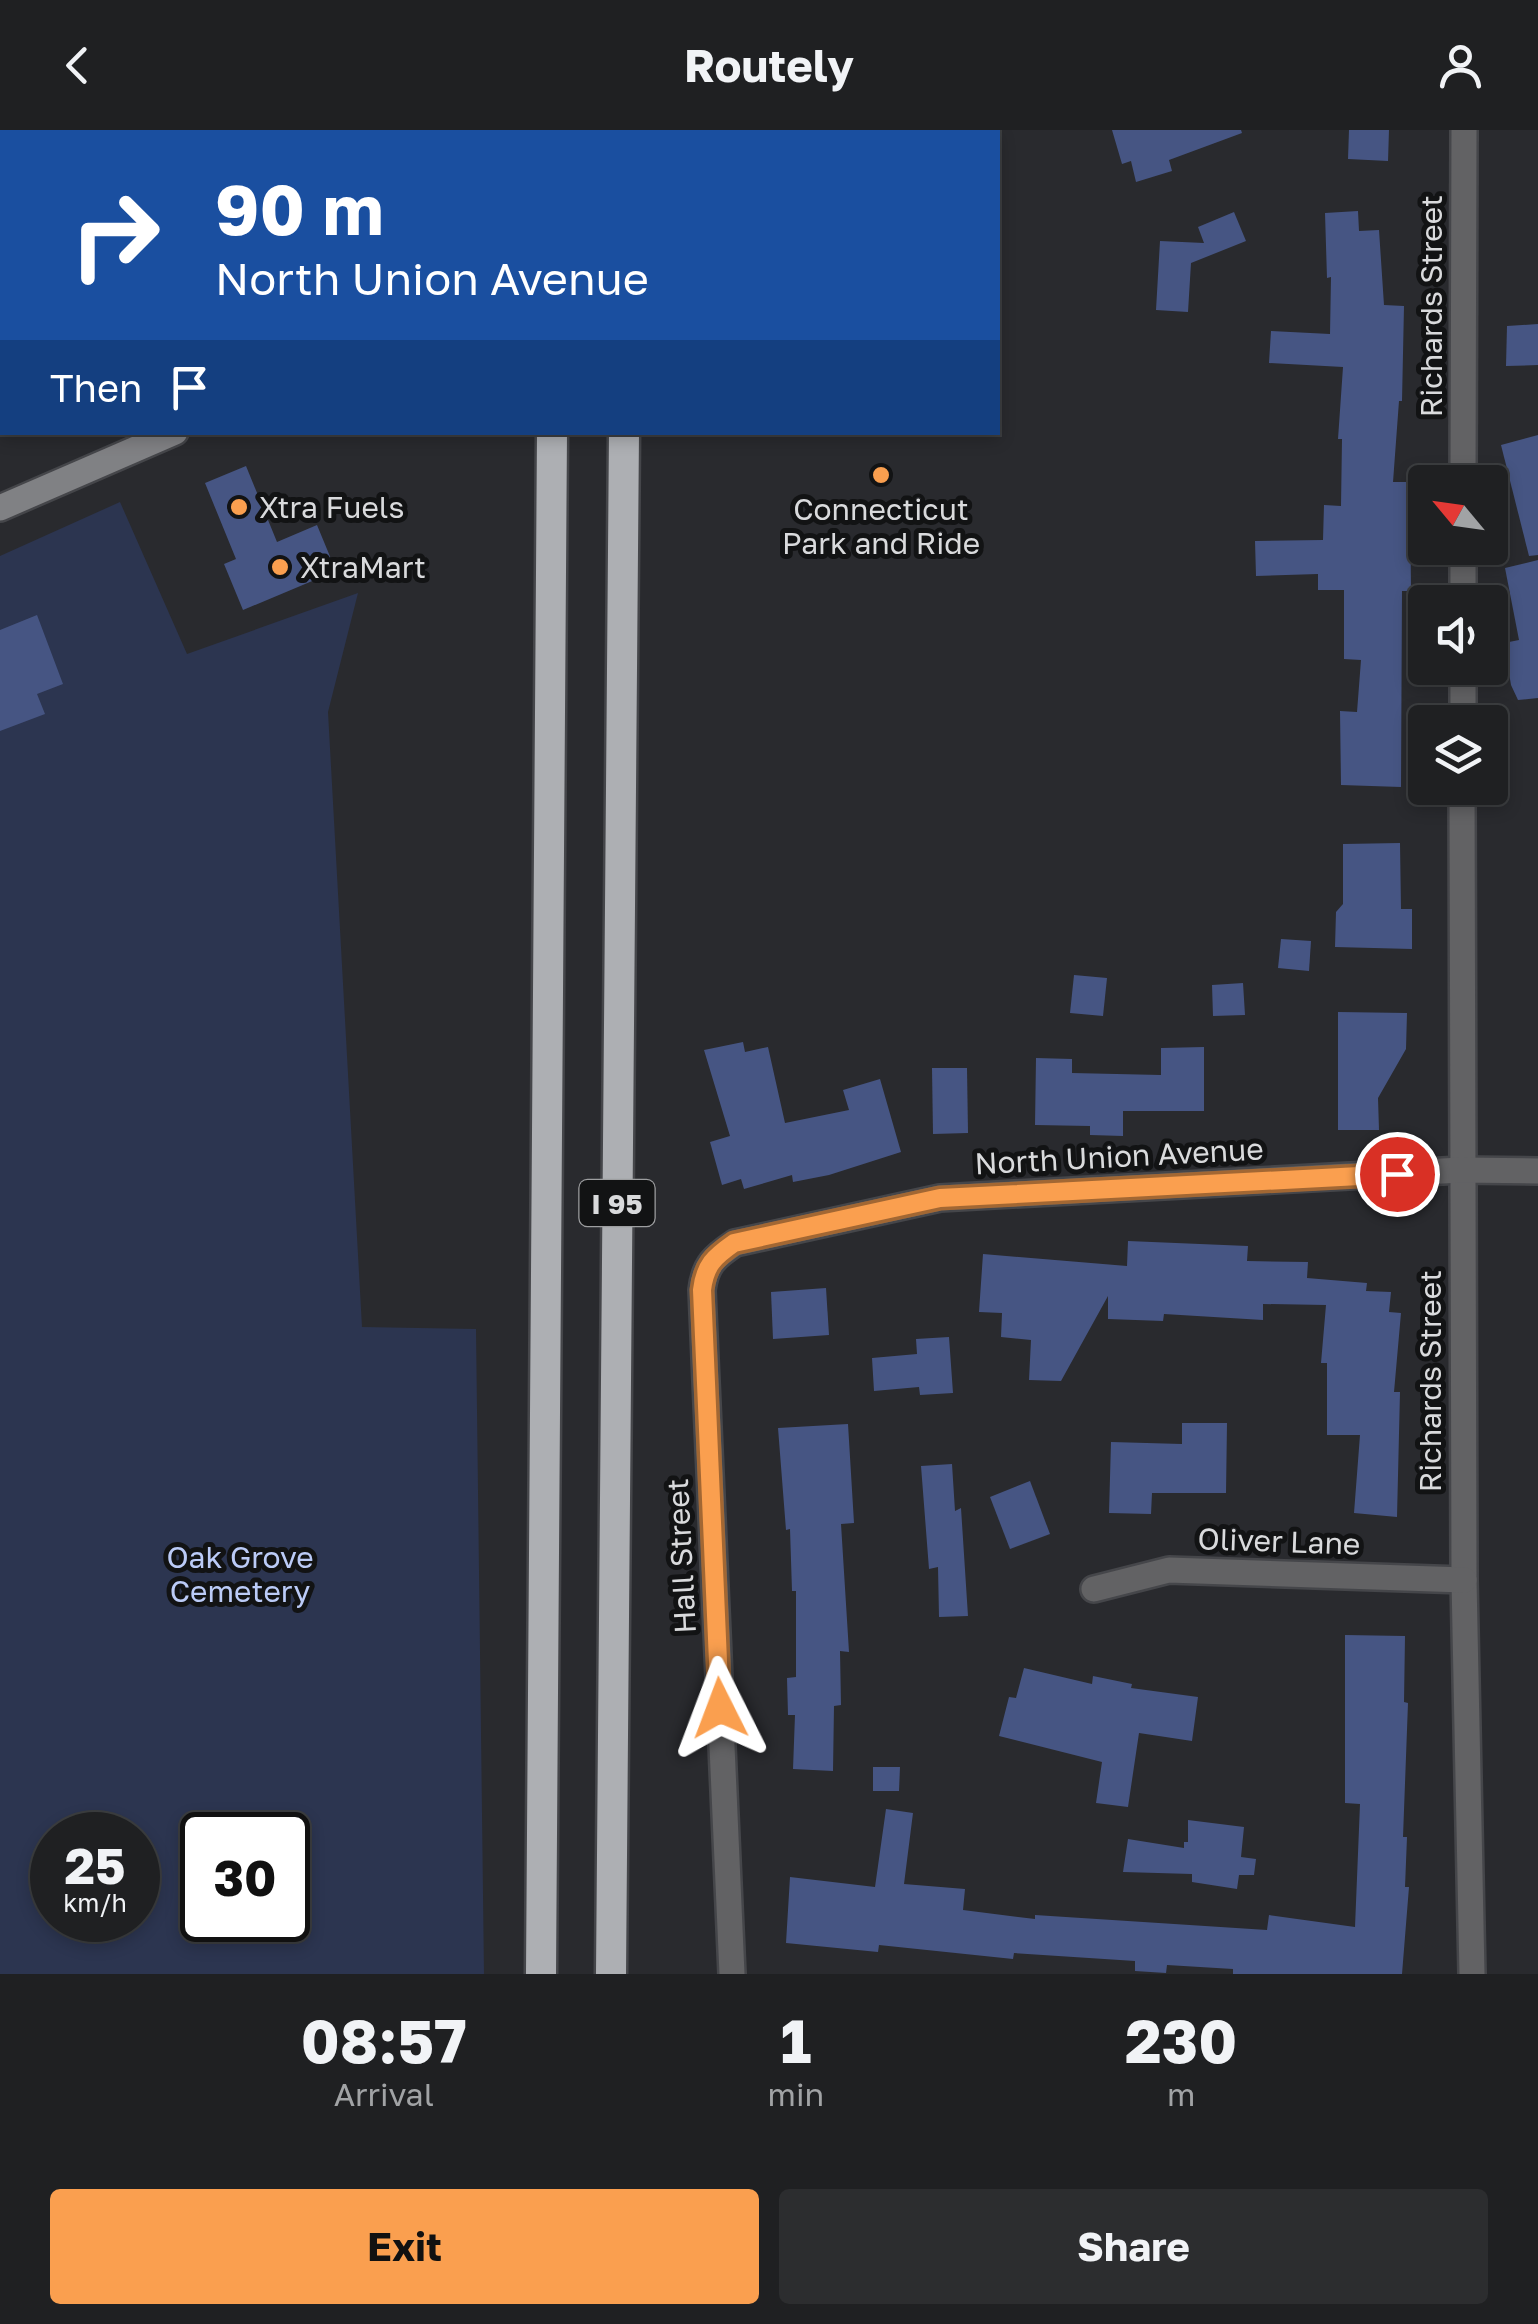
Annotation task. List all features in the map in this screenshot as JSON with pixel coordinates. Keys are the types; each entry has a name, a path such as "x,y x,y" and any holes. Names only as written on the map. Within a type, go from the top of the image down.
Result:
{"highway":[{"name":"I 95","path":"541,1974 552,435"},
{"name":"I 95","path":"611,1974 624,435"}],"main road":[{"path":"0,508 168,435"}],"street":[{"name":"Richards Street","path":"1463,465 1464,130"},
{"name":"Richards Street","path":"1462,805 1464,1580 1472,1974"},
{"name":"North Union Avenue","path":"713,1258 734,1243 940,1198 1462,1170 1538,1171"},
{"name":"Hall Street","path":"713,1258 707,1266 702,1290 732,1974"},
{"name":"Oliver Lane","path":"1094,1589 1169,1570 1464,1580"}],"green space":[{"name":"Oak Grove Cemetery","path":"120,502 187,654 358,593 328,712 362,1327 476,1329 484,1974 0,1974 0,556"}],"building":[{"path":"1112,130 1242,133 1169,160 1172,171 1136,182 1131,161 1122,164"},
{"path":"1349,130 1389,130 1388,161 1348,159"},
{"path":"1358,211 1359,231 1379,230 1384,305 1404,306 1402,401 1393,482 1408,482 1411,565 1411,585 1408,591 1402,591 1401,787 1341,785 1340,711 1357,712 1361,660 1344,659 1344,590 1318,590 1318,574 1256,576 1255,541 1323,540 1324,505 1341,506 1342,439 1338,439 1343,367 1269,363 1271,331 1330,334 1331,277 1327,278 1325,213"},
{"path":"1234,212 1246,241 1191,263 1188,312 1156,310 1160,241 1204,243 1198,227"},
{"path":"1538,324 1538,365 1506,366 1507,326"},
{"path":"1538,435 1538,555 1529,556 1501,445"},
{"path":"246,466 277,542 317,525 336,571 243,610 224,564 236,559 205,483"},
{"path":"1538,560 1538,698 1518,700 1511,685 1508,642 1519,640 1505,568"},
{"path":"37,615 63,684 37,694 45,714 0,731 0,630"},
{"path":"1400,843 1401,909 1412,909 1412,949 1335,947 1336,912 1343,904 1343,844"},
{"path":"1281,939 1311,941 1309,971 1278,968"},
{"path":"1074,975 1107,978 1103,1016 1070,1013"},
{"path":"1243,983 1245,1015 1213,1016 1212,985"},
{"path":"1338,1012 1407,1013 1406,1049 1378,1098 1379,1130 1338,1130"},
{"path":"743,1042 745,1052 768,1047 785,1123 849,1110 843,1090 880,1079 901,1152 793,1182 792,1175 744,1189 741,1179 722,1185 710,1142 730,1136 704,1050"},
{"path":"1204,1047 1204,1111 1123,1111 1123,1136 1090,1135 1090,1126 1035,1125 1036,1058 1072,1059 1072,1073 1161,1075 1161,1048"},
{"path":"932,1068 967,1068 968,1133 933,1134"},
{"path":"1128,1241 1248,1246 1247,1261 1308,1262 1307,1278 1367,1283 1366,1291 1391,1292 1389,1312 1401,1313 1394,1392 1400,1392 1397,1517 1354,1513 1360,1435 1327,1435 1327,1363 1321,1363 1326,1305 1263,1304 1263,1320 1164,1314 1163,1321 1108,1319 1108,1296 1061,1381 1029,1380 1031,1340 1001,1337 1002,1313 979,1312 983,1254 1127,1266"},
{"path":"826,1288 829,1335 773,1339 771,1292"},
{"path":"949,1337 953,1393 920,1395 919,1387 874,1391 872,1358 917,1354 916,1339"},
{"path":"1182,1423 1227,1423 1226,1493 1152,1493 1151,1514 1109,1513 1111,1442 1182,1444"},
{"path":"848,1424 854,1523 841,1524 849,1652 840,1651 841,1705 834,1706 833,1771 793,1769 795,1715 788,1715 787,1678 796,1677 796,1591 792,1591 790,1529 786,1530 778,1428"},
{"path":"952,1464 955,1511 961,1508 968,1616 939,1617 938,1567 929,1569 921,1466"},
{"path":"1030,1481 1050,1534 1010,1549 990,1497"},
{"path":"1345,1635 1405,1636 1404,1702 1408,1703 1403,1837 1407,1837 1405,1887 1409,1887 1402,1974 1233,1974 1233,1969 1167,1965 1166,1973 1135,1971 1135,1961 1014,1953 1013,1959 879,1945 878,1952 786,1943 790,1877 875,1887 886,1809 913,1813 904,1884 965,1889 963,1910 1035,1919 1035,1915 1267,1930 1269,1915 1355,1927 1360,1804 1345,1803"},
{"path":"1024,1668 1092,1684 1093,1676 1132,1684 1131,1688 1198,1697 1192,1741 1139,1733 1128,1807 1096,1803 1102,1762 999,1736 1009,1697 1016,1698"},
{"path":"873,1767 900,1767 899,1791 873,1791"},
{"path":"1188,1820 1244,1827 1241,1857 1256,1859 1254,1875 1239,1875 1237,1889 1192,1882 1192,1874 1123,1872 1128,1839 1184,1848 1184,1842 1188,1842"}],"place":[{"name":"Connecticut Park and Ride","path":"881,475"},
{"name":"Xtra Fuels","path":"239,507"},
{"name":"XtraMart","path":"280,567"}],"route":[{"path":"720,1708 702,1290 707,1266 713,1258 734,1243 940,1198 1397,1174"}]}
